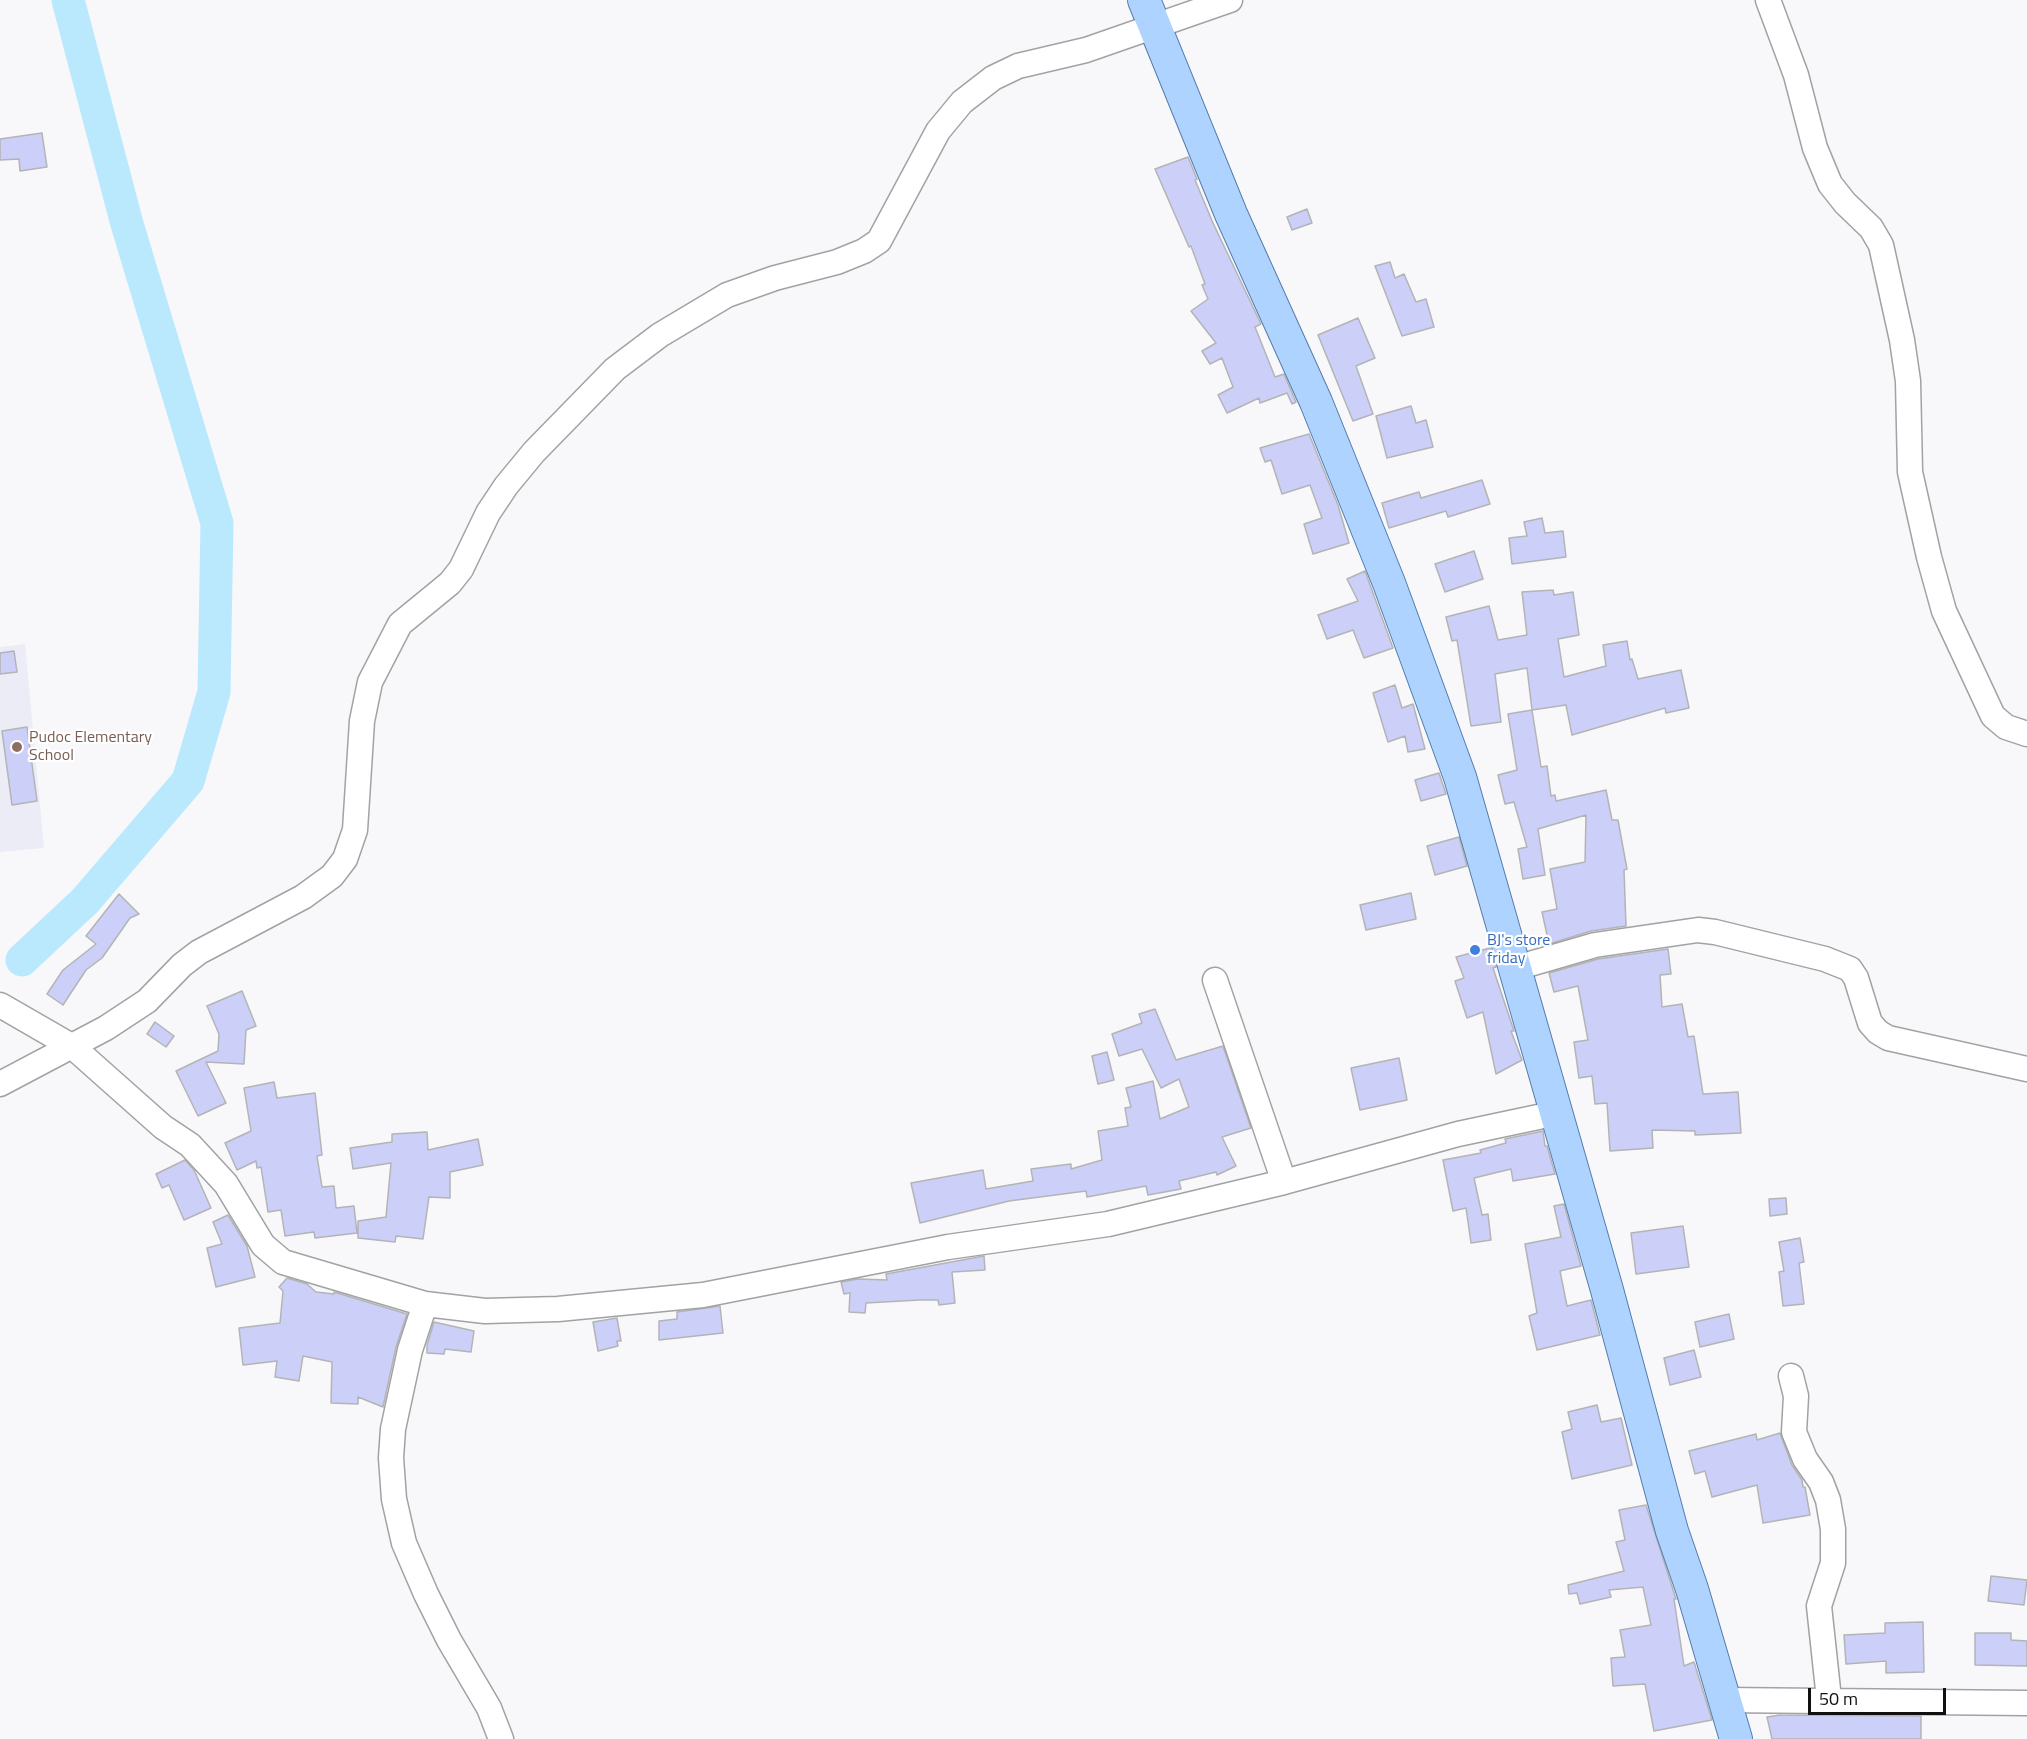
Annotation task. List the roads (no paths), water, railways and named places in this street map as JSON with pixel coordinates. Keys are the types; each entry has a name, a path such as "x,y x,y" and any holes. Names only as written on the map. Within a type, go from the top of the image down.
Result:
{"main road":[{"path":"1150,13 1231,214 1316,402 1389,584 1460,777 1557,1113 1672,1531 1692,1589 1736,1739"}],"street":[{"path":"0,1084 73,1047 147,1001 182,965 199,952 319,887 345,859 355,830 362,721 370,682 400,624 450,583 461,569 488,513 506,486 534,452 615,369 660,335 727,295 776,278 837,262 864,251 879,241 938,131 962,102 993,78 1018,66 1086,50 1150,13 1230,0"},
{"path":"1768,0 1796,75 1815,148 1830,184 1845,204 1871,228 1881,245 1902,340 1908,381 1910,471 1929,557 1944,611 1993,716 2006,727 2027,734"},
{"path":"1516,968 1595,945 1698,930 1715,932 1825,959 1850,969 1856,978 1870,1023 1888,1038 2027,1069"},
{"path":"1215,980 1284,1182"},
{"path":"0,1005 73,1047 204,1159 226,1185 263,1245 283,1262 425,1304 485,1311 548,1309 703,1295 948,1247 1108,1224 1284,1182 1458,1134 1557,1113"},
{"path":"425,1304 410,1350 393,1429 390,1458 394,1499 404,1543 426,1594 489,1708 501,1739"},
{"path":"1791,1376 1796,1396 1794,1432 1805,1459 1821,1482 1828,1500 1833,1529 1833,1563 1819,1606 1829,1699"},
{"path":"1723,1700 1764,1702 1829,1699 2027,1703"}],"waterway":[{"path":"22,960 85,901 188,781 214,692 217,523 127,224 68,0"}],"place":[{"name":"Pudoc Elementary School","path":"17,747"},
{"name":"BJ's store friday","path":"1475,950"}]}
